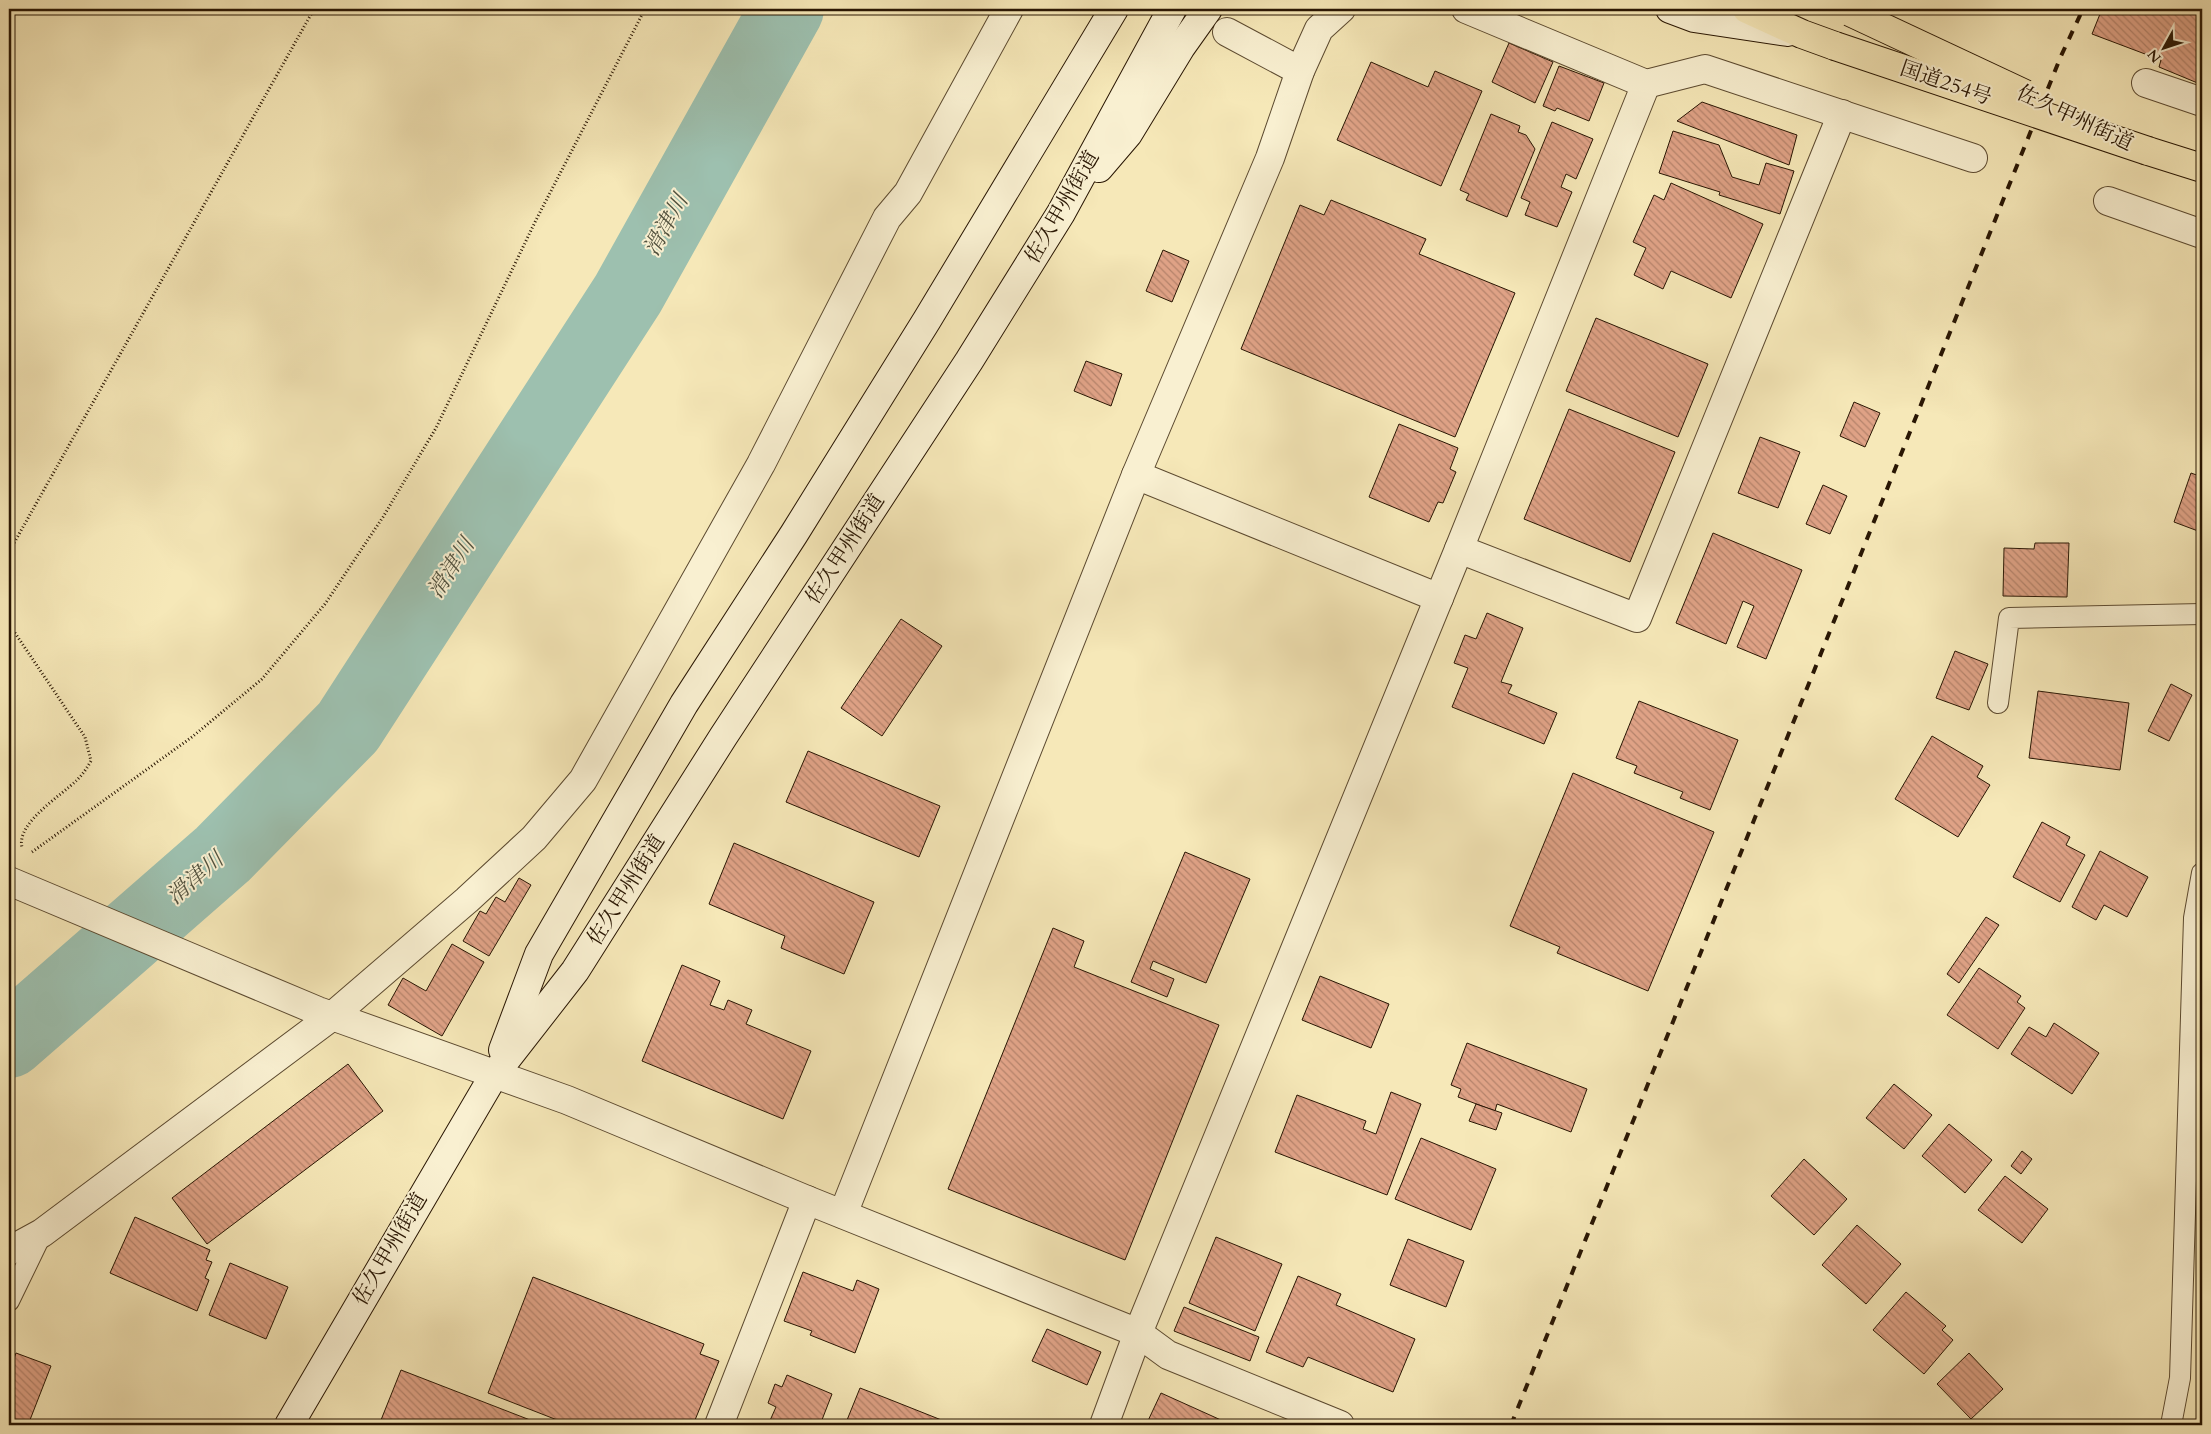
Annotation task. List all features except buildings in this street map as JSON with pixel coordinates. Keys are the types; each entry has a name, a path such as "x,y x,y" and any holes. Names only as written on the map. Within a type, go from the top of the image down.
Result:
{"highway":[{"name":"国道254号","path":"1747,9 1802,34 1835,46 2148,152"},
{"name":"佐久甲州街道","path":"1846,10 2148,152 2202,168"}],"street":[{"path":"9,1251 42,1232 324,1014 467,900 534,838 583,780 761,464 887,218 908,193 1009,9"},
{"name":"佐久甲州街道","path":"494,1075 539,954 684,704 794,534 932,311 1114,9"},
{"name":"佐久甲州街道","path":"289,1425 494,1075 575,971 723,737 969,361 1061,214 1172,9"},
{"path":"1061,214 1128,134 1194,27 1208,9"},
{"path":"843,1214 1136,475 1270,158 1300,71 1319,29 1341,9"},
{"path":"1466,9 1646,84 1705,69 1973,158"},
{"path":"1670,9 1694,18 1802,34"},
{"path":"1227,32 1300,71"},
{"path":"2146,83 2202,102"},
{"path":"1104,1425 1138,1333 1459,549 1646,84"},
{"path":"1459,549 1636,618 1842,114"},
{"path":"2108,201 2202,234"},
{"path":"1136,475 1439,598"},
{"path":"14,883 324,1014 567,1100 807,1200 1138,1333 1168,1355 1340,1425"},
{"path":"719,1425 807,1200"}],"lane":[{"path":"1998,703 2009,618 2202,614"},
{"path":"2171,1425 2180,1378 2194,918 2202,873"},
{"path":"9,1301 42,1232"}],"path":[{"path":"9,552 314,9"},
{"path":"24,857 192,737 262,679 325,604 383,517 436,428 536,220 645,9"},
{"path":"9,624 85,737 91,761 79,779 35,817 23,831 22,850"}],"waterway":[{"name":"滑津川","path":"9,1041 223,854 348,727 628,294 787,9"}],"railway":[{"path":"1511,1425 2061,56 2083,9"}]}
